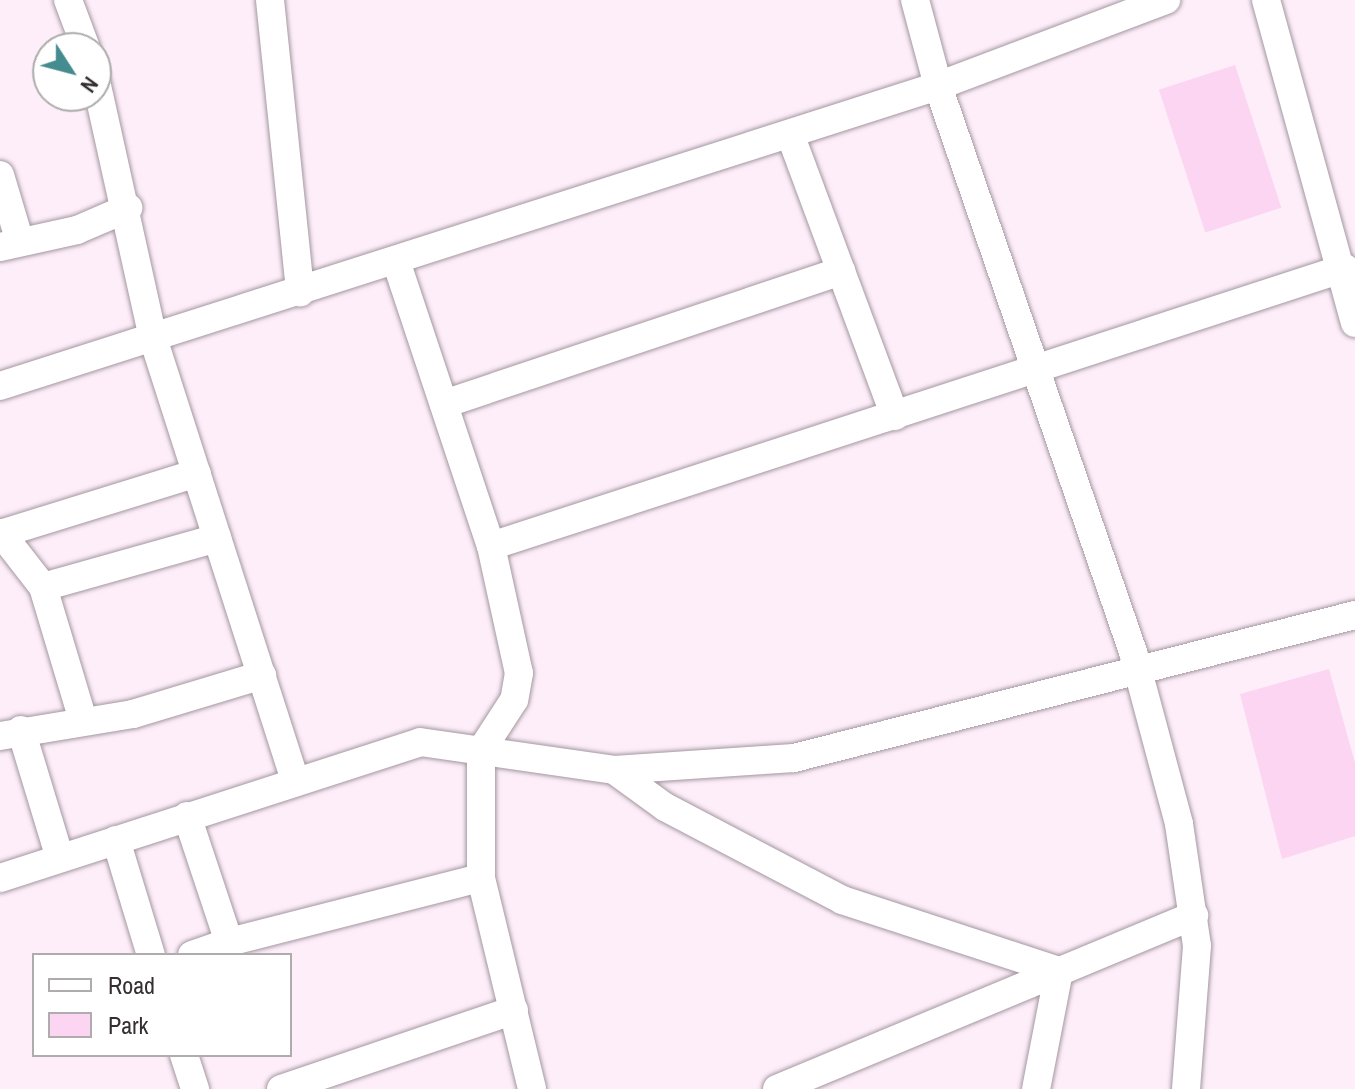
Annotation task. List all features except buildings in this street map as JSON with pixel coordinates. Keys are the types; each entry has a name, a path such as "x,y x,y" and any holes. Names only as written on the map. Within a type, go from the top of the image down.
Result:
{"street":[{"path":"68,0 80,32"},
{"path":"270,0 300,292"},
{"path":"915,0 938,86 1038,369 1138,672 1194,915 1186,1089"},
{"path":"0,386 938,86 1166,0"},
{"path":"1266,0 1345,268 1355,323"},
{"path":"104,112 128,208 153,338 295,779"},
{"path":"790,134 895,416"},
{"path":"0,175 10,244 77,230 128,208"},
{"path":"396,261 491,546 519,673 514,700 481,751 481,878 532,1089"},
{"path":"491,546 1345,268"},
{"path":"444,404 841,271"},
{"path":"83,720 43,587 1,534 197,473"},
{"path":"43,587 217,538"},
{"path":"0,878 295,779 420,742 614,770 794,758 1355,615"},
{"path":"60,858 11,733 133,714 262,675"},
{"path":"614,770 665,807 842,900 1059,971"},
{"path":"187,816 229,942"},
{"path":"116,840 150,953"},
{"path":"198,953 229,942 481,878"},
{"path":"777,1089 834,1077 1059,971 1194,915"},
{"path":"1036,1089 1059,971"},
{"path":"281,1089 514,1010"},
{"path":"185,1057 195,1089"}],"green space":[{"path":"1235,65 1281,208 1205,232 1159,90"},
{"path":"1329,669 1355,763 1355,836 1282,859 1240,694"}]}
